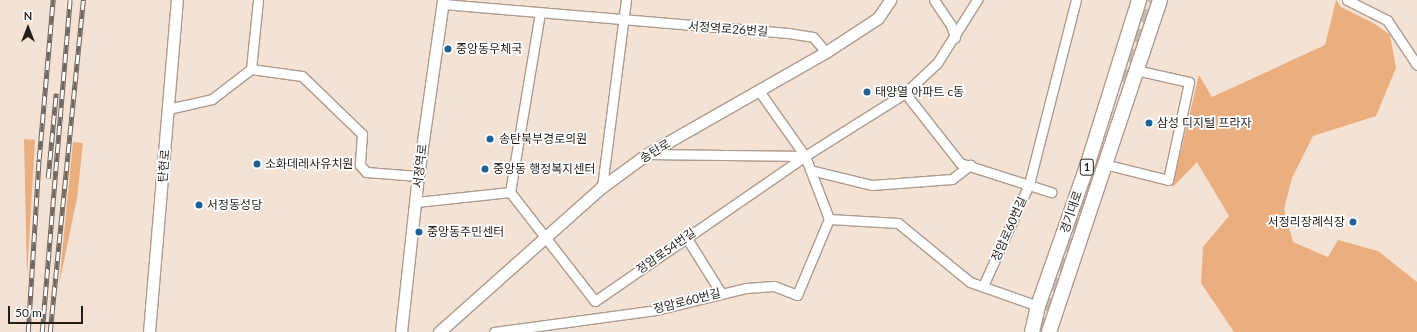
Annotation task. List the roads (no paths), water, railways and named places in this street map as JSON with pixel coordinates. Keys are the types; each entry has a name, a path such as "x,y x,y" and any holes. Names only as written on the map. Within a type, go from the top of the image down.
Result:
{"main road":[{"name":"경기대로","path":"1032,332 1038,306 1089,160 1139,0"},
{"name":"경기대로","path":"1049,332 1160,0"}],"street":[{"name":"탄현로","path":"149,332 177,0"},
{"path":"251,69 258,0"},
{"path":"508,10 509,0"},
{"path":"602,187 626,0"},
{"name":"송탄로","path":"439,332 602,187 647,154 826,52 878,18 890,0"},
{"path":"934,0 952,25 955,37"},
{"name":"정암로54번길","path":"543,238 595,301 805,156 905,93 937,63 955,37 977,0"},
{"name":"정암로60번길","path":"983,286 1029,184 1076,0"},
{"path":"1347,0 1387,20 1417,65"},
{"name":"서정역로26번길","path":"443,2 624,21 788,33 813,38 826,52"},
{"name":"서정역로","path":"401,332 418,176 443,2"},
{"path":"540,13 510,192 543,238"},
{"path":"168,109 212,99 251,69 302,76 362,134 360,165 366,172 418,176"},
{"path":"1104,164 1168,180 1188,82 1136,70"},
{"path":"759,91 805,156 829,219 898,223 970,282 1038,306"},
{"path":"905,93 960,163 1051,192"},
{"path":"647,154 805,156"},
{"path":"810,170 872,185 952,179 970,165"},
{"path":"416,202 510,192"},
{"name":"정암로60번길","path":"494,332 656,310 721,293 774,286 797,295 829,219"},
{"path":"686,237 721,293"}],"tunnel":[{"path":"1125,83 1153,0"},
{"path":"1042,332 1102,152"}],"railway":[{"path":"28,332 39,159 53,0"},
{"path":"42,332 70,0"},
{"path":"50,332 83,0"},
{"path":"48,178 56,93"}],"place":[{"name":"중앙동우체국","path":"448,49"},
{"name":"태양열 아파트 c동","path":"867,92"},
{"name":"삼성 디지털 프라자","path":"1149,123"},
{"name":"송탄북부경로의원","path":"490,139"},
{"name":"소화데레사유치원","path":"257,164"},
{"name":"중앙동 행정복지센터","path":"485,169"},
{"name":"서정동성당","path":"199,205"},
{"name":"서정리장례식장","path":"1353,222"},
{"name":"중앙동주민센터","path":"419,232"}]}
